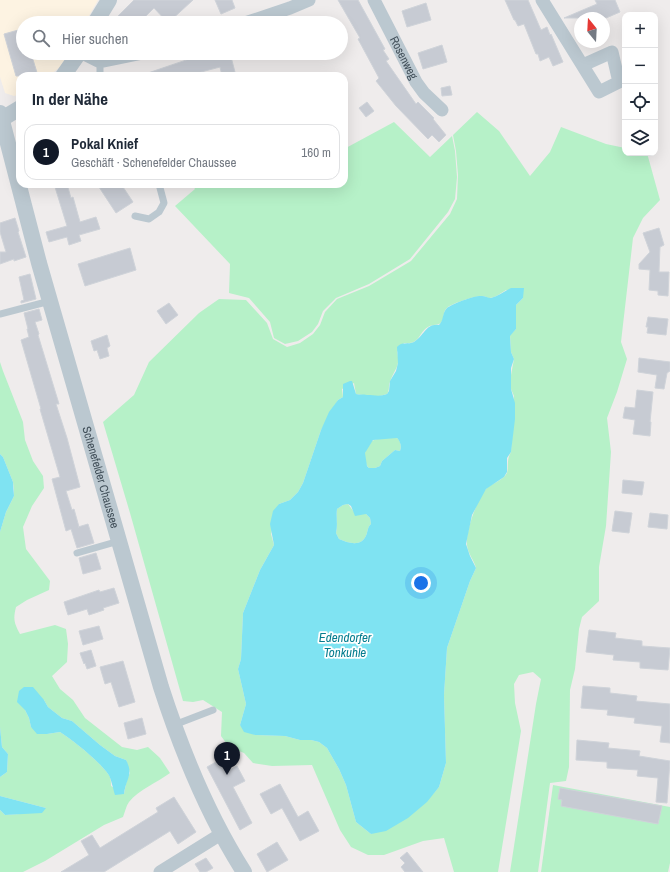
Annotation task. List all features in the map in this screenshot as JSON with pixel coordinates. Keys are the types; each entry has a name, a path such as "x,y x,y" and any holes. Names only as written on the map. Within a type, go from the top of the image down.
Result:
{"street":[{"path":"99,16 109,0"},
{"path":"267,16 309,0"},
{"name":"Rosenweg","path":"374,0 416,82 424,93 442,110"},
{"path":"542,0 583,66"},
{"path":"66,72 74,60"},
{"path":"100,61 108,60"},
{"path":"1,118 16,110"},
{"name":"Schenefelder Chaussee","path":"1,118 16,174"},
{"name":"Schenefelder Chaussee","path":"20,188 118,541 155,668 174,726 193,776 221,834 244,872"},
{"path":"160,872 221,834"}],"lane":[{"path":"100,61 100,72"},
{"path":"135,216 149,219 159,212 164,203 160,188"},
{"path":"0,314 50,301"},
{"path":"77,553 118,541"},
{"path":"174,726 213,710"}],"shaded area":[{"path":"0,0 98,0 89,16 16,16 16,60 64,60 61,66 54,72 16,72 16,95 14,96 5,93 0,77"}],"green space":[{"path":"477,112 499,131 530,176 550,152 561,127 606,144 622,147 622,156 648,156 660,200 643,218 633,238 621,342 627,359 607,418 611,452 606,526 599,567 599,601 582,617 579,629 575,669 570,690 569,767 566,781 550,783 538,872 510,872 541,679 533,672 519,675 514,684 515,703 521,731 498,872 454,872 444,838 423,841 384,855 368,855 351,847 340,830 312,765 272,766 253,763 244,753 229,747 221,736 222,712 203,700 193,702 183,701 103,422 134,395 149,362 199,313 219,299 246,300 267,323 273,339 287,347 300,343 313,334 320,325 325,312 337,299 369,286 411,261 450,214 457,199 458,175 453,135","holes":["506,290 523,298 516,305 516,329 510,335 511,352 514,359 511,375 511,389 514,396 511,452 507,473 503,478 485,490 472,517 468,533 467,545 476,568 470,581 447,648 444,695 446,763 439,787 433,794 371,834 356,822 346,785 327,748 319,742 311,740 300,740 285,736 255,735 240,725 246,704 238,669 241,659 243,613 260,570 274,545 271,534 279,504 290,500 298,492 303,483 321,430 338,400 343,397 342,389 354,383 356,394 376,397 387,394 389,384 398,365 397,352 404,343 413,342 428,327 441,323 445,311 451,305 476,297 493,297"]},
{"path":"394,122 430,157 452,136 457,177 455,199 448,212 410,259 369,284 336,298 323,311 318,324 312,332 298,341 285,344 274,338 270,322 249,298 229,293 230,264 175,206 194,188 348,188 348,147"},
{"path":"0,362 23,422 25,440 33,461 43,476 44,488 32,506 23,527 26,549 50,581 49,590 16,607 14,618 16,627 20,634 55,625 66,629 68,644 67,662 52,676 60,689 73,700 85,718 122,747 137,750 148,747 160,758 170,773 133,798 126,807 123,817 104,825 45,861 23,872 0,872 0,810 5,815 20,814 46,808 0,796 0,777 7,772 8,754 2,747 0,727 0,532 6,512 14,496 14,489 13,482 3,457 0,454","holes":["44,700 48,707 62,718 72,721 115,756 126,760 130,773 127,779 124,794 111,786 110,777 99,764 60,732 47,734 31,727 25,710"]},
{"path":"394,437 400,442 400,451 395,450 382,461 380,466 369,468 365,461 365,453 368,445 374,440"},
{"path":"348,504 354,512 366,514 370,518 371,524 365,537 362,541 356,543 339,539 336,533 337,509"},
{"path":"553,785 670,807 670,863 668,872 541,872"}],"water":[{"name":"Edendorfer Tonkuhle","path":"511,288 524,288 523,298 516,305 516,329 510,336 511,352 514,359 511,368 511,389 515,403 515,419 511,452 507,458 507,472 504,477 486,489 472,515 466,544 476,568 470,581 447,648 444,695 446,763 439,787 427,802 408,818 386,831 371,834 356,822 346,785 327,748 319,742 311,740 300,740 285,736 255,735 244,732 240,725 246,704 238,669 241,659 243,613 260,570 274,545 270,524 273,511 279,504 290,500 298,492 303,483 321,430 329,412 338,400 343,397 343,384 352,381 356,394 379,396 387,394 389,391 390,381 396,371 398,363 397,347 399,345 414,342 428,328 439,325 442,321 445,310 450,306 479,296 491,298","holes":["397,438 401,447 400,451 395,450 382,461 380,466 369,468 367,466 365,453 373,440","348,504 351,506 355,516 366,514 370,518 371,524 365,537 362,541 356,543 343,541 339,539 336,533 337,509"]},
{"path":"0,454 3,457 13,482 14,496 6,512 0,532"},
{"path":"24,687 33,687 48,707 62,718 72,721 115,756 126,760 129,769 129,777 124,794 115,795 110,778 104,769 86,752 60,732 37,734 31,727 25,710 17,702 19,691"},
{"path":"0,727 2,747 8,754 7,772 0,777"},
{"path":"0,796 46,808 42,813 5,815 0,810"}],"building":[{"path":"134,0 193,0 176,16 161,16 154,8 146,16 118,16"},
{"path":"215,0 232,0 235,8 221,14"},
{"path":"338,0 358,0 385,49 383,50 389,59 386,61 416,104 418,102 434,118 433,119 446,135 439,142 432,135 428,139 396,106 376,81 379,78 358,39 360,38"},
{"path":"505,0 528,0 541,30 547,27 563,62 553,66 549,57 540,61 524,24 518,26"},
{"path":"595,0 615,0 620,12 610,16 610,12 578,12 597,4"},
{"path":"426,3 431,20 407,27 402,11"},
{"path":"574,14 574,18 564,18"},
{"path":"16,31 16,60 33,60 37,72 16,72 16,76 4,34"},
{"path":"442,45 447,62 423,69 418,53"},
{"path":"186,60 232,60 235,72 221,72 220,67 201,72 151,72"},
{"path":"450,86 452,95 442,96 441,88"},
{"path":"367,102 374,111 366,117 359,108"},
{"path":"55,188 68,188 71,198 73,197 80,222 96,217 100,229 79,235 81,241 69,245 67,237 49,242 46,232 67,226"},
{"path":"100,188 124,188 133,202 116,213"},
{"path":"15,218 26,257 0,264 0,252 6,252 0,232 0,223"},
{"path":"659,228 664,245 660,247 659,272 669,272 668,296 658,295 658,291 649,290 650,270 639,269 639,264 650,252 643,233"},
{"path":"130,248 136,270 85,286 78,264"},
{"path":"30,274 36,299 21,303 21,301 24,300 19,277"},
{"path":"169,303 178,315 166,324 157,311"},
{"path":"39,309 42,320 35,322 59,404 56,404 80,487 66,491 72,510 74,509 79,527 88,524 94,543 77,548 71,529 66,531 52,479 60,477 21,340 29,337 24,313"},
{"path":"648,317 668,319 666,335 647,333 648,327 646,327"},
{"path":"107,335 110,346 107,348 109,356 100,359 97,350 94,351 91,341"},
{"path":"639,358 670,362 670,371 667,373 664,389 655,388 657,375 638,372"},
{"path":"637,390 653,392 650,436 633,434 635,420 623,418 625,407 635,408"},
{"path":"623,480 644,482 642,495 622,493"},
{"path":"615,511 632,513 629,533 612,531"},
{"path":"650,513 668,515 667,529 648,527"},
{"path":"96,553 101,569 83,574 79,558"},
{"path":"114,588 119,603 103,608 104,610 89,615 87,609 68,615 64,602 99,590 100,592"},
{"path":"99,626 103,639 83,645 79,631"},
{"path":"589,630 616,633 615,638 642,641 642,646 670,648 668,670 640,668 640,662 613,660 614,655 586,652"},
{"path":"91,650 96,666 87,669 80,653"},
{"path":"123,661 135,702 119,707 111,682 105,684 100,667"},
{"path":"583,686 610,688 610,693 637,696 636,701 670,704 670,743 660,742 662,726 634,723 635,718 607,715 608,710 581,708"},
{"path":"142,718 146,734 128,739 124,723"},
{"path":"577,740 609,743 608,748 640,751 639,756 670,761 667,803 656,802 658,778 637,776 638,770 607,768 607,762 576,760"},
{"path":"223,758 230,770 237,766 245,781 233,787 252,823 240,830 207,767"},
{"path":"280,784 298,817 308,811 319,831 300,841 282,808 271,814 260,794"},
{"path":"560,788 662,806 658,824 561,806 562,800 558,799"},
{"path":"174,797 196,832 178,844 170,831 104,872 61,872 89,855 81,841 92,835 100,848 158,812 156,808"},
{"path":"277,842 288,860 267,872 257,854"},
{"path":"407,852 423,872 405,872 401,867 405,863 400,858"},
{"path":"206,858 213,868 206,872 200,872 195,864"}],"place":[{"name":"Pokal Knief","path":"227,775"}]}
